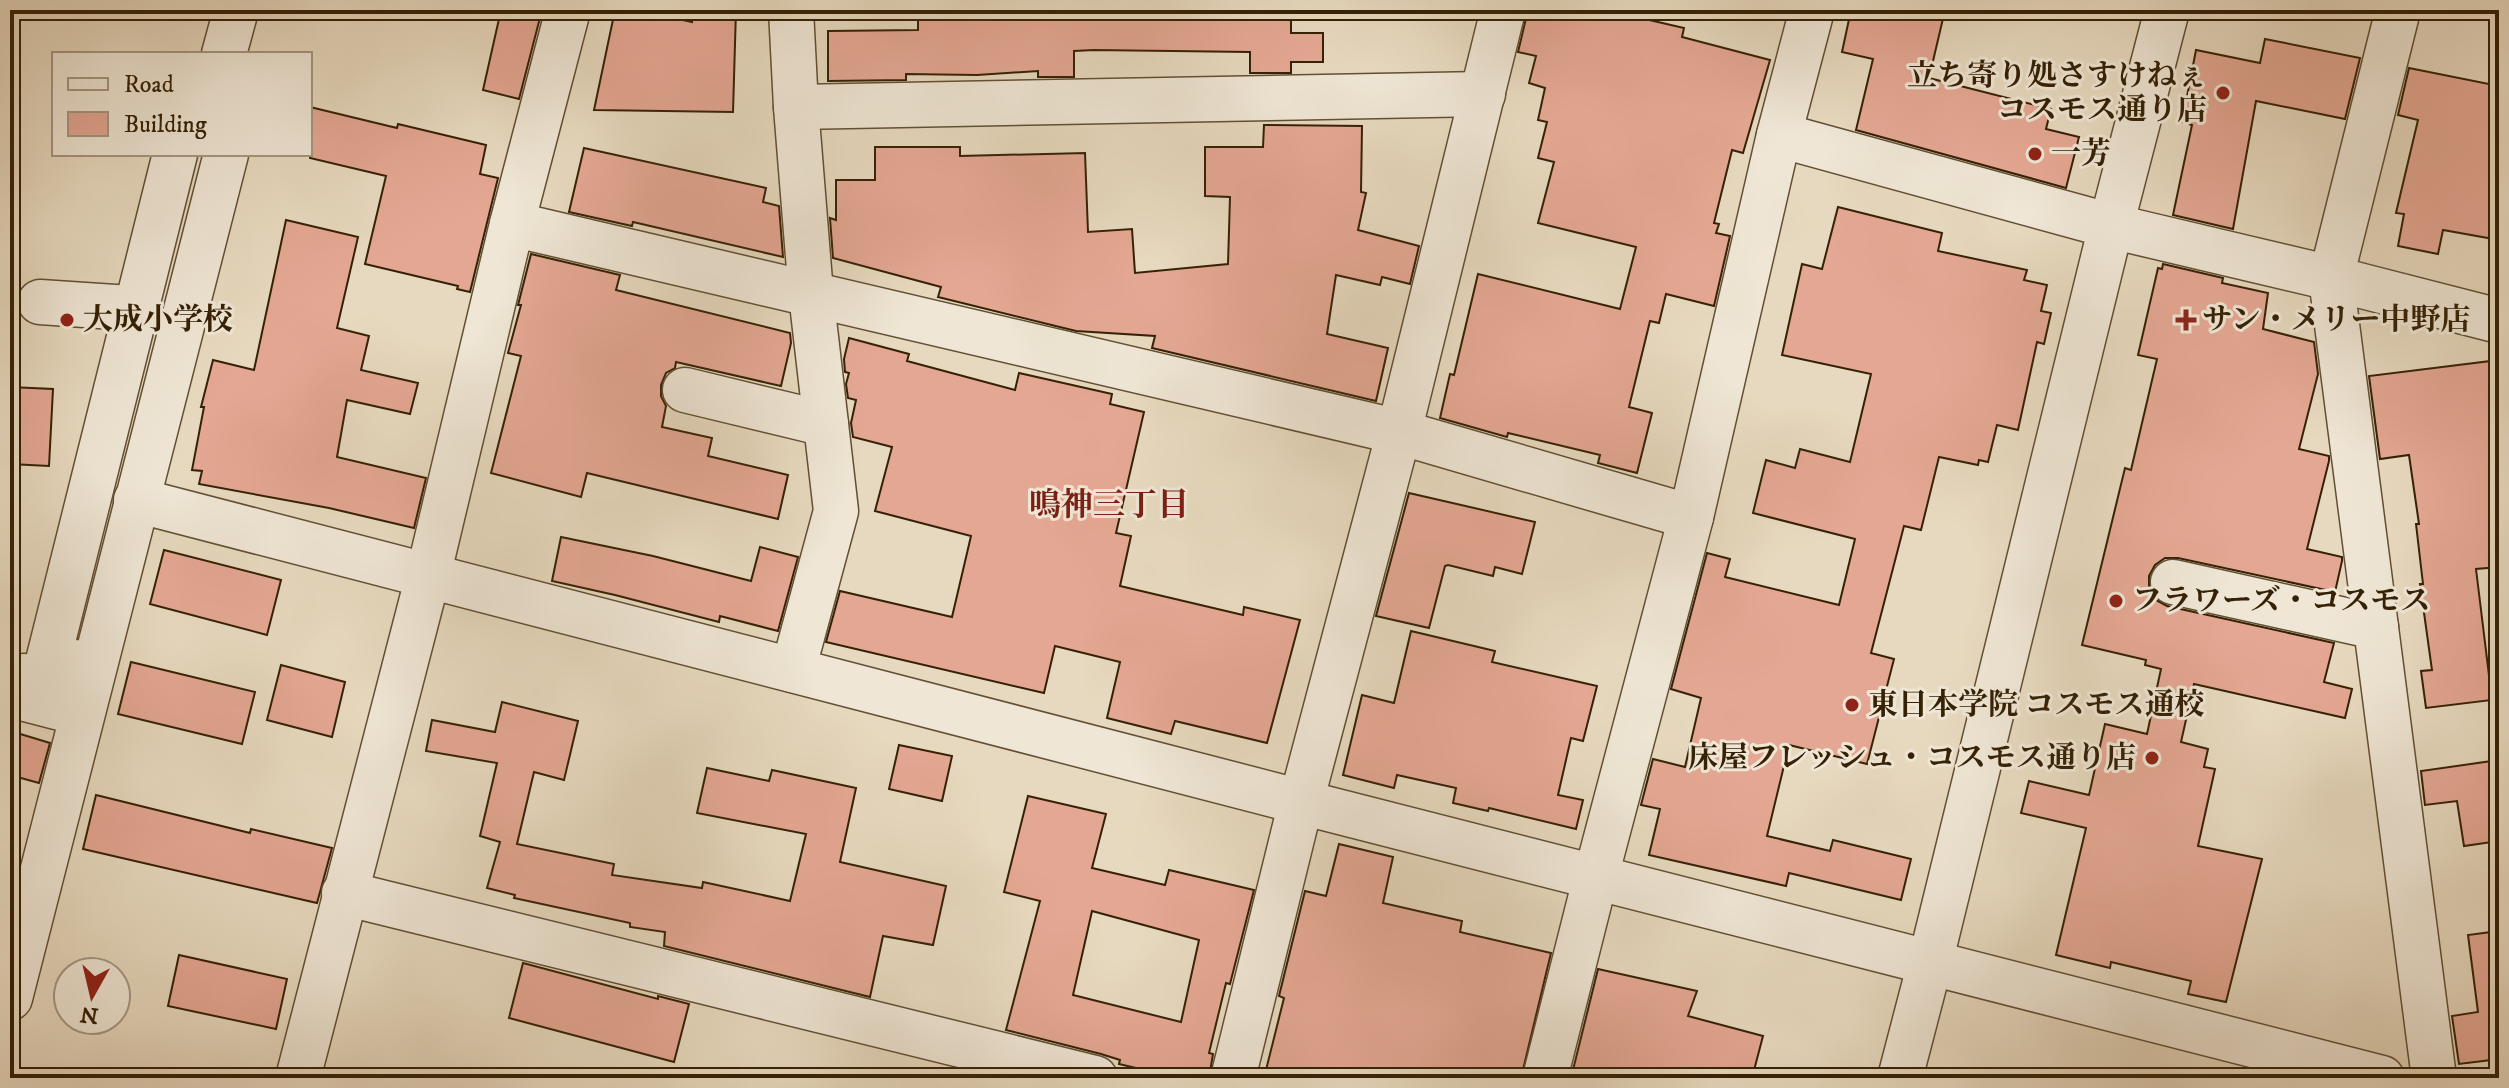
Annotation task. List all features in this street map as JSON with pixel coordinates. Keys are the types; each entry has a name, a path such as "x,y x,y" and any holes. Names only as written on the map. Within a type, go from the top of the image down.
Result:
{"street":[{"path":"200,52 211,10"},
{"path":"225,52 236,10"},
{"path":"253,52 264,10"},
{"path":"298,1078 428,576 512,224 568,10"},
{"path":"791,10 811,294 836,511 793,670"},
{"path":"1233,1078 1301,802 1399,432 1503,10"},
{"path":"1545,1078 1691,517 1779,135 1812,10"},
{"path":"1900,1078 2167,10"},
{"path":"2398,10 2331,278 2434,1078"},
{"path":"796,107 1483,94"},
{"path":"1779,135 2111,226 2499,321"},
{"path":"10,672 43,681 174,156"},
{"path":"10,695 64,709 198,156"},
{"path":"10,998 225,156"},
{"path":"512,224 1399,432 1691,517"},
{"path":"40,302 130,308"},
{"path":"685,390 826,424"},
{"path":"136,500 1930,963 2249,1061 2382,1078"},
{"path":"2173,582 2376,627"},
{"path":"344,893 1095,1078"}],"building":[{"path":"501,10 542,10 519,99 483,90"},
{"path":"615,10 637,10 692,22 692,10 736,10 733,112 594,110"},
{"path":"1291,10 1291,33 1323,33 1323,62 1291,62 1291,73 1250,73 1250,52 1094,50 1074,51 1074,77 1038,77 1038,71 977,75 906,74 906,80 828,81 828,31 918,30 918,16 986,16 986,12"},
{"path":"1528,10 1606,10 1684,28 1682,37 1770,60 1743,153 1732,150 1714,223 1719,224 1716,233 1730,236 1714,306 1666,294 1659,323 1650,321 1629,407 1652,413 1637,473 1598,463 1600,455 1508,433 1507,437 1440,418 1450,374 1454,375 1478,274 1620,309 1636,247 1538,223 1554,162 1538,158 1547,122 1538,120 1545,88 1529,83 1536,56 1518,52"},
{"path":"1851,10 1945,10 1929,78 2051,109 2046,129 2079,137 2066,188 1856,130 1873,59 1842,52"},
{"path":"2265,39 2360,58 2345,119 2256,101 2233,229 2173,215 2192,125 2182,122 2196,50 2260,63"},
{"path":"2409,68 2499,86 2499,240 2443,230 2438,254 2398,246 2404,214 2396,213 2418,120 2398,115"},
{"path":"312,107 486,145 480,174 498,178 470,292 457,289 458,286 365,264 386,176 310,158"},
{"path":"1264,125 1362,126 1361,192 1366,193 1358,230 1419,246 1410,284 1382,277 1380,285 1336,275 1327,334 1388,348 1376,401 1152,348 1155,336 1076,331 938,297 941,287 833,258 830,218 836,220 836,180 875,180 875,147 960,147 960,156 1085,153 1088,232 1132,229 1135,273 1228,264 1230,197 1205,196 1205,147 1263,147"},
{"path":"584,148 766,188 763,202 779,206 783,257 633,222 632,226 569,212"},
{"path":"1838,207 1942,233 1938,251 2027,270 2024,280 2047,285 2041,311 2051,313 2044,344 2037,342 2018,430 1997,425 1988,462 1979,460 1978,465 1939,457 1921,530 1904,526 1871,653 1894,659 1867,764 1789,745 1767,836 1830,851 1833,840 1911,859 1901,900 1789,873 1786,886 1649,855 1660,809 1641,805 1653,759 1685,767 1701,698 1671,689 1707,553 1730,559 1725,577 1839,605 1855,539 1753,513 1766,460 1795,468 1800,449 1850,462 1871,374 1782,355 1802,264 1822,269"},
{"path":"286,220 358,237 337,328 369,336 361,370 418,383 410,414 347,400 337,457 426,478 414,528 329,508 199,484 202,471 192,470 204,407 201,407 213,360 254,370"},
{"path":"531,254 620,275 616,290 790,333 791,343 781,386 676,362 675,368 666,373 661,385 661,396 666,406 662,427 712,438 708,456 788,475 778,519 587,473 581,497 491,473 521,356 508,353"},
{"path":"2163,264 2223,278 2222,283 2268,293 2263,329 2314,342 2318,374 2299,449 2329,456 2329,461 2307,549 2342,557 2335,592 2178,558 2165,558 2155,565 2149,576 2149,590 2156,600 2167,606 2334,643 2324,682 2352,689 2345,718 2194,684 2181,742 2208,749 2204,767 2215,769 2198,846 2262,859 2226,1002 2188,994 2191,981 2111,962 2110,968 2056,955 2086,828 2021,813 2029,781 2089,795 2105,724 2147,734 2161,669 2145,665 2146,660 2082,645 2125,468 2131,470 2157,359 2138,355 2158,268 2162,269"},
{"path":"849,338 909,354 907,361 1015,390 1019,373 1112,394 1110,404 1144,412 1116,533 1131,536 1120,586 1243,615 1244,607 1300,620 1267,743 1175,721 1171,734 1107,718 1120,662 1055,646 1044,693 826,642 840,591 952,617 971,536 875,511 892,447 853,437 851,423 856,400 848,398 846,384 849,373 845,372 844,359"},
{"path":"2499,360 2499,567 2476,569 2492,700 2426,708 2421,671 2432,670 2420,584 2423,584 2416,524 2419,524 2409,455 2380,459 2369,376"},
{"path":"10,387 53,389 49,466 10,464"},
{"path":"1409,493 1535,522 1522,574 1495,567 1493,576 1448,565 1445,566 1429,628 1376,616"},
{"path":"561,537 751,581 760,547 798,557 778,631 720,616 719,622 552,581"},
{"path":"164,550 281,580 267,635 150,604"},
{"path":"1411,631 1495,651 1492,662 1597,686 1583,741 1571,738 1558,795 1583,800 1576,829 1489,808 1488,811 1453,803 1456,788 1397,775 1394,788 1343,775 1362,695 1394,703"},
{"path":"131,662 255,692 242,744 118,714"},
{"path":"281,665 345,682 332,737 267,720"},
{"path":"502,702 578,721 564,780 534,772 517,844 614,864 612,875 702,888 703,882 790,901 806,834 697,813 707,768 769,781 772,770 856,788 840,862 946,886 933,945 883,936 870,997 664,946 665,932 630,927 630,923 514,898 515,895 487,888 500,842 480,836 497,763 426,751 432,720 495,732"},
{"path":"17,733 50,743 39,783 10,775 10,742 14,743"},
{"path":"899,745 952,756 942,801 889,789"},
{"path":"2499,760 2499,841 2464,846 2457,801 2425,805 2421,771"},
{"path":"96,795 250,833 251,829 332,848 317,903 83,849"},
{"path":"1028,796 1106,814 1092,868 1165,885 1169,870 1254,890 1209,1053 1213,1054 1209,1078 1178,1078 1119,1064 1120,1060 1101,1054 1006,1030 1040,901 1004,892","holes":["1092,911 1199,940 1181,1022 1073,995"]},
{"path":"1339,844 1393,857 1383,903 1462,921 1460,932 1551,953 1521,1078 1264,1078 1284,998 1279,996 1305,891 1326,896"},
{"path":"2499,931 2499,1059 2459,1064 2452,1016 2478,1012 2468,935"},
{"path":"179,955 287,979 276,1029 168,1006"},
{"path":"523,963 658,999 658,996 689,1004 674,1062 509,1018"},
{"path":"1598,969 1697,991 1688,1016 1763,1036 1752,1078 1571,1078"}],"place":[{"name":"立ち寄り処さすけねぇ コスモス通り店","path":"2223,93"},
{"name":"一芳","path":"2035,154"},
{"name":"大成小学校","path":"67,320"},
{"name":"サン・メリー中野店","path":"2186,320"},
{"name":"フラワーズ・コスモス","path":"2116,601"},
{"name":"東日本学院 コスモス通校","path":"1852,705"},
{"name":"床屋フレッシュ・コスモス通り店","path":"2152,758"}],"district":[{"name":"鳴神三丁目","path":"1109,506"}]}
